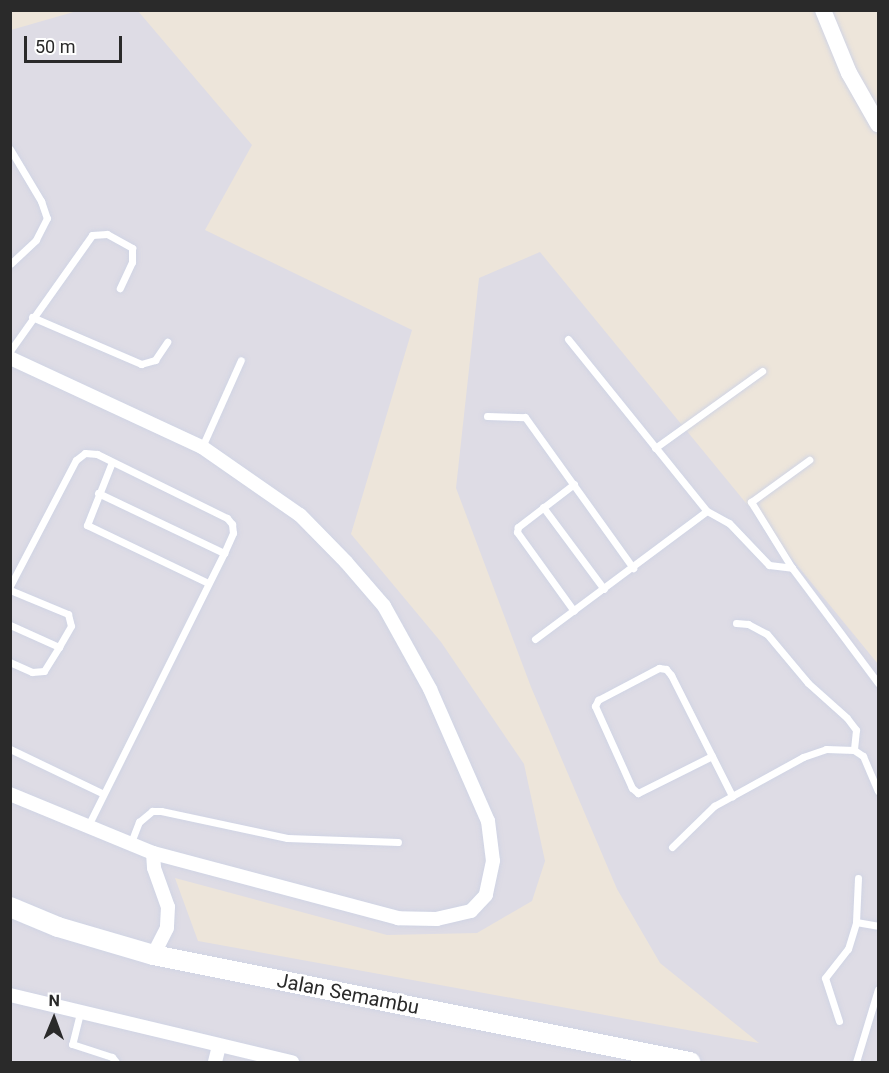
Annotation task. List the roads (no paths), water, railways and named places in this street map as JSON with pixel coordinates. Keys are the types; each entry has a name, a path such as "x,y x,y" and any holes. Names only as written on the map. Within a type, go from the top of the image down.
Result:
{"main road":[{"name":"Jalan Semambu","path":"10,907 58,927 153,955 690,1062"}],"street":[{"path":"823,10 849,73 879,124"},
{"path":"10,358 202,447 300,515 384,606 464,762 488,820 493,861 486,895 471,911 437,919 398,918 153,853 10,794"},
{"path":"153,853 154,868 168,907 167,928 153,955"},
{"path":"10,995 292,1062"},
{"path":"215,1062 219,1046"}],"lane":[{"path":"10,149 41,201 46,218 36,240 10,264"},
{"path":"10,351 92,235 107,234 132,248 132,262 120,288"},
{"path":"32,317 141,364 155,360 167,342"},
{"path":"568,339 707,512 729,523 769,565 792,568"},
{"path":"202,447 241,360"},
{"path":"655,448 762,370"},
{"path":"487,416 525,417 633,568"},
{"path":"10,662 32,672 44,671 71,626 68,614 10,588 76,460 91,453 227,518 233,532 224,553 102,793 88,827"},
{"path":"809,460 751,502 792,568 879,682"},
{"path":"112,462 87,522 90,527 208,583"},
{"path":"573,484 518,526 517,532 574,611"},
{"path":"99,493 224,553"},
{"path":"543,507 604,589"},
{"path":"535,639 707,512"},
{"path":"735,623 748,624 767,634 808,683 847,718 856,730 854,750"},
{"path":"10,625 59,646"},
{"path":"712,756 638,793 632,788 595,706 598,700 659,668 666,669 712,756 732,796"},
{"path":"10,749 102,793"},
{"path":"672,847 694,822 732,796 803,757 826,749 854,750 863,756 879,791"},
{"path":"130,845 139,822 152,811 287,838 398,842"},
{"path":"840,1021 824,982 848,949 856,922 858,878"},
{"path":"856,922 879,926"},
{"path":"856,1062 879,989"},
{"path":"80,1013 72,1044 112,1057 116,1062"}]}
